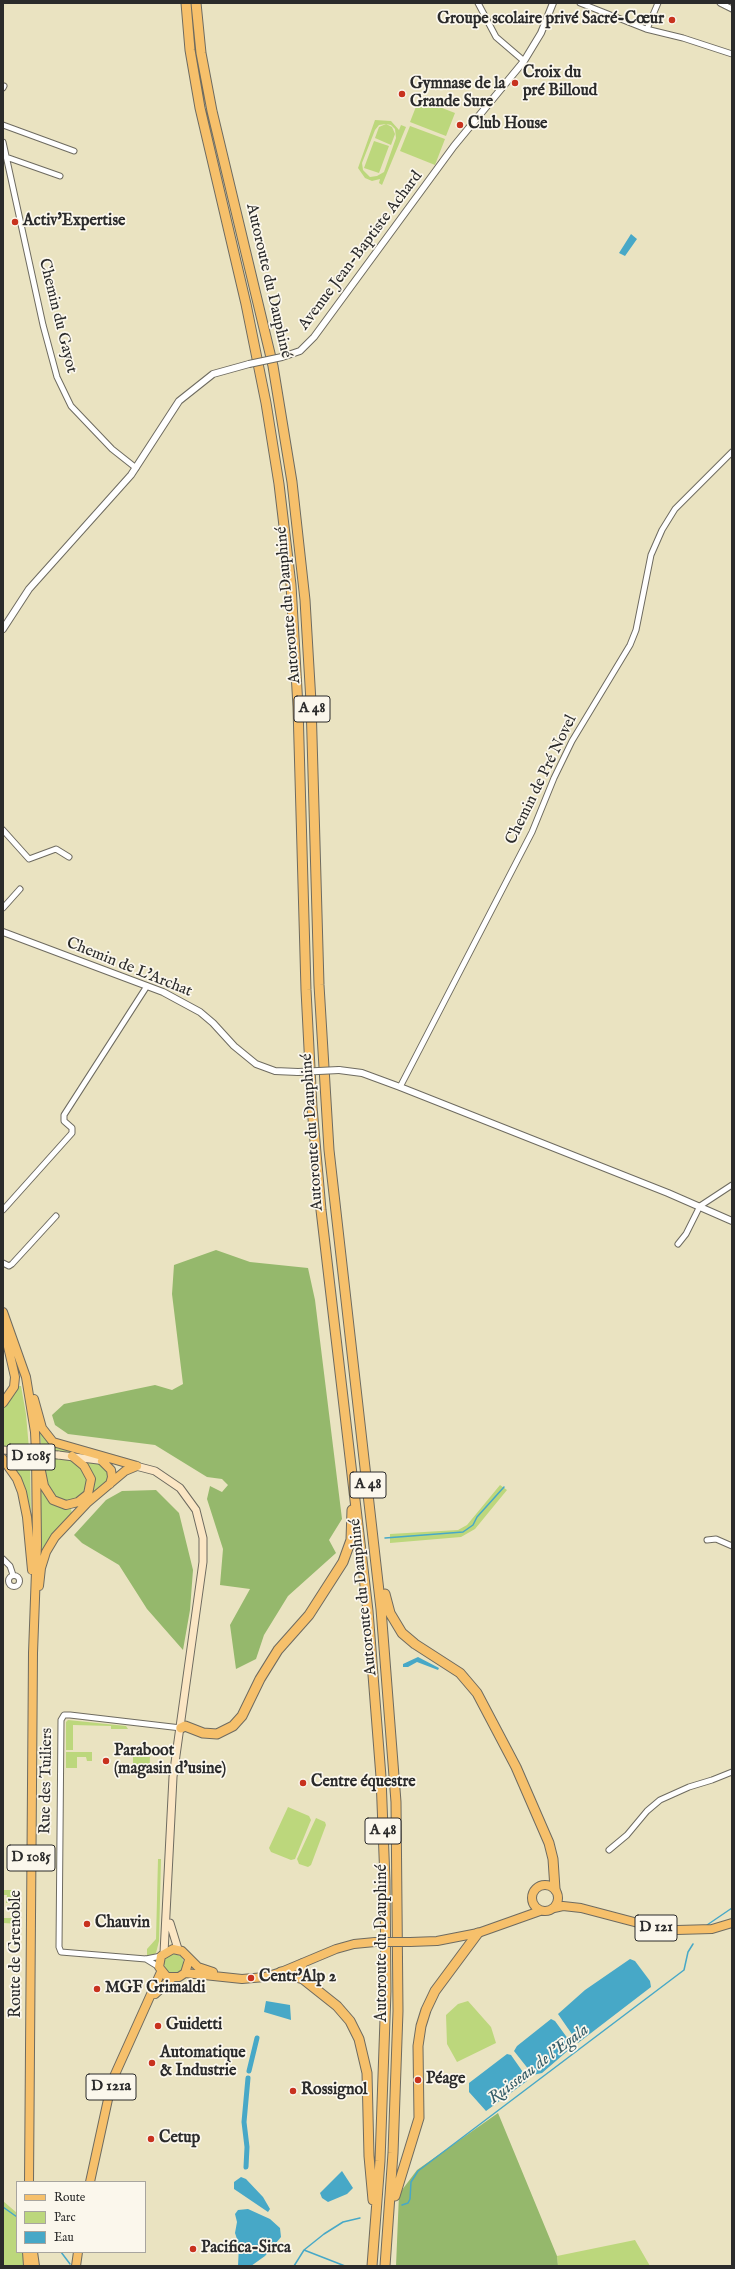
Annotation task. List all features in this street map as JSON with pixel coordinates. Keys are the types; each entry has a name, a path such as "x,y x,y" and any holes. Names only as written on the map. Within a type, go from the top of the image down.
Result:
{"highway":[{"name":"Autoroute du Dauphiné","path":"186,3 190,50 200,108 246,304 266,403 287,547 298,707 306,990 313,1114 321,1210 349,1441 373,1670 384,1848 385,2060 376,2222 372,2266"},
{"name":"Autoroute du Dauphiné","path":"196,3 206,84 273,366 296,512 305,600 311,702 319,985 329,1150 375,1548 392,1740 398,1907 397,2060 389,2221 385,2266"},
{"path":"180,1728 190,1727 211,1734 221,1733 233,1726 242,1716 260,1679 278,1650 309,1615 340,1568 348,1548 352,1523 349,1441"},
{"path":"375,1548 388,1607 399,1629 415,1644 460,1673 473,1687 481,1700 516,1767 550,1843 557,1891"},
{"path":"389,2221 399,2180 419,2118 420,2100 418,2046 421,2026 426,2010 435,1992 478,1932"},
{"path":"302,1964 300,1972 302,1979"},
{"path":"281,1972 302,1979 337,2006 350,2021 364,2056 367,2073 369,2156 376,2222"}],"main road":[{"name":"D 1085","path":"3,1312 6,1329"},
{"name":"Route de Grenoble","path":"6,1329 26,1377 36,1432 37,1544 34,1586"},
{"name":"Route de Grenoble","path":"6,1329 20,1378 30,1433 34,1586 29,2181"},
{"path":"3,1403 14,1387 16,1377 6,1329"},
{"path":"26,1377 42,1428 53,1442 156,1471 180,1488 191,1502 201,1527 203,1562 170,1810 168,1909 160,1969 172,1978 179,1977 185,1973 189,1960"},
{"path":"36,1432 41,1476 44,1486 53,1500 66,1505 84,1499 88,1494 91,1483 90,1475 84,1466 72,1456"},
{"path":"3,1450 72,1456 137,1466"},
{"path":"3,1459 13,1472 22,1492 27,1517 29,1550 34,1586"},
{"path":"102,1461 111,1470 112,1477 110,1484"},
{"path":"33,1653 41,1568 46,1552 69,1521 125,1471 137,1466"},
{"path":"185,1973 242,1979 265,1977 302,1964 336,1949 354,1944 375,1942 437,1941 478,1932 540,1911 548,1911 554,1908 558,1901 557,1891 548,1885 539,1886 533,1892 533,1905 540,1911"},
{"name":"D 121","path":"557,1891 582,1908"},
{"path":"517,1919 532,1900"},
{"name":"D 121","path":"554,1908 563,1906 582,1908 657,1928 677,1930 712,1929 732,1923"},
{"path":"168,1909 171,1932 178,1950"},
{"path":"163,1954 168,1950 178,1950 185,1954 189,1960 198,1967 223,1977"},
{"name":"D 121a","path":"90,2181 112,2081 139,2018 150,1999 160,1969"},
{"name":"D 121a","path":"150,1999 172,1978"},
{"path":"27,2253 28,2266"},
{"path":"33,2253 35,2266"},
{"path":"76,2266 78,2253"}],"street":[{"path":"478,3 496,37 524,61"},
{"path":"582,3 647,29 683,38 732,54"},
{"path":"647,29 658,3"},
{"path":"720,3 732,9"},
{"name":"Avenue Jean-Baptiste Achard","path":"3,629 29,589 112,497 136,468 173,408 188,392 214,374 300,351 310,342 454,146 524,61 541,33 552,4"},
{"path":"3,124 74,151"},
{"name":"Chemin du Gayot","path":"3,142 43,324 57,377 71,406 112,449 136,468"},
{"path":"6,157 60,176"},
{"name":"Chemin de Pré Novel","path":"400,1087 532,832 572,741 630,645 636,630 651,556 665,525 675,509 732,452"},
{"path":"3,830 28,860 56,849 69,857"},
{"path":"3,908 20,890"},
{"name":"Chemin de L'Archat","path":"3,932 147,986 186,1004 200,1012 213,1023 234,1046 256,1064 275,1071 298,1072 339,1070 362,1073 700,1206 732,1221"},
{"path":"3,1210 72,1133 72,1128 64,1121 64,1115 147,986"},
{"path":"678,1244 686,1234 700,1206 732,1185"},
{"path":"3,1263 9,1266 12,1264 56,1216"},
{"path":"707,1540 716,1539 732,1546"},
{"path":"3,1559 10,1566 13,1576"},
{"name":"Rue des Tuiliers","path":"163,1954 146,1959 61,1952 59,1947 61,1720 64,1715 70,1715 180,1728"},
{"path":"609,1850 627,1835 647,1811 660,1800 688,1787 732,1772"},
{"name":"Rue des Tuiliers","path":"146,1959 160,1969"}],"green space":[{"path":"419,99 455,113 446,136 410,122"},
{"path":"375,120 391,121 399,130 401,125 406,127 382,185 379,183 380,179 372,181 365,178 358,168","holes":["379,125 391,125 395,129 396,138 384,172 377,176 370,177 363,170 362,163 375,130"]},
{"path":"386,124 392,127 395,134 391,145 375,138 379,127"},
{"path":"410,126 445,139 435,165 400,151"},
{"path":"374,141 389,146 379,173 364,168"},
{"path":"216,1250 250,1262 308,1268 315,1300 342,1519 329,1540 336,1553 288,1596 264,1635 256,1659 236,1669 230,1625 250,1589 220,1585 223,1549 207,1499 210,1486 222,1492 228,1485 222,1479 207,1477 155,1445 68,1434 55,1425 52,1415 64,1404 155,1385 172,1390 183,1384 172,1294 174,1265"},
{"path":"18,1386 21,1386 26,1414 29,1449 3,1446 3,1406"},
{"path":"39,1428 43,1434 92,1456 42,1450"},
{"path":"10,1455 30,1457 31,1520 19,1476 6,1457"},
{"path":"42,1458 70,1460 80,1465 88,1481 87,1490 80,1498 63,1502 54,1497 49,1491 42,1470"},
{"path":"84,1461 98,1463 106,1467 110,1474 109,1480 89,1499 94,1480 92,1472"},
{"path":"500,1485 507,1490 475,1529 461,1537 390,1543 390,1534 458,1530 467,1525"},
{"path":"41,1487 71,1509 72,1514 40,1557 39,1490"},
{"path":"156,1490 179,1513 193,1570 190,1610 183,1650 147,1609 119,1565 82,1543 74,1535 106,1500 122,1491"},
{"path":"68,1720 126,1726 128,1729 111,1729 111,1726 73,1725 73,1750 66,1750 66,1722"},
{"path":"66,1752 92,1752 92,1761 87,1761 86,1757 77,1757 77,1768 66,1768"},
{"path":"133,1757 150,1757 149,1776 148,1769 133,1769"},
{"path":"288,1807 309,1816 311,1820 295,1859 291,1860 271,1852 269,1848"},
{"path":"316,1818 325,1822 326,1825 311,1865 308,1867 299,1864 297,1859"},
{"path":"158,1859 161,1859 159,1941 156,1953 147,1957 147,1949 156,1939"},
{"path":"3,1890 20,1890 20,1924 3,1923 3,1918 13,1918 12,1903 6,1903 7,1895 3,1895"},
{"path":"174,1954 181,1957 184,1964 181,1971 174,1974 167,1971 164,1964 167,1957"},
{"path":"468,2001 491,2027 496,2043 457,2062 447,2044 446,2015 458,2004"},
{"path":"498,2113 557,2256 558,2266 396,2266 399,2194 417,2170"},
{"path":"3,2201 16,2212 16,2253 23,2253 25,2266 3,2266"},
{"path":"635,2240 650,2266 558,2266 557,2256"}],"water":[{"path":"631,234 637,239 625,256 619,253"},
{"path":"418,1657 439,1668 438,1670 417,1662 408,1667 403,1667 403,1664"},
{"path":"630,1959 635,1961 650,1981 651,1987 578,2043 558,2014 585,1990"},
{"path":"266,2001 290,2005 291,2020 264,2012"},
{"path":"551,2019 555,2021 571,2043 571,2048 542,2073 533,2075 514,2051 517,2046"},
{"path":"507,2054 511,2055 525,2075 527,2081 486,2111 469,2092 469,2083"},
{"path":"342,2171 353,2188 347,2194 328,2202 322,2198 320,2193"},
{"path":"241,2177 246,2179 263,2197 270,2209 268,2212 234,2189 234,2182"},
{"path":"248,2209 270,2219 280,2228 281,2237 265,2256 251,2266 238,2266 239,2245 235,2233 237,2222 235,2214 238,2210"}],"waterway":[{"path":"385,1538 463,1532 473,1525 477,1517 504,1487"},
{"name":"Ruisseau de l'Egala","path":"707,1925 732,1908"},
{"name":"Ruisseau de l'Egala","path":"402,2205 408,2203 410,2199 411,2182 418,2171 684,1970 688,1952 693,1944"},
{"path":"249,2071 257,2038"},
{"path":"246,2167 247,2147 244,2122 248,2078"},
{"name":"Ruisseau de l'Egala","path":"3,2207 16,2216"},
{"name":"Ruisseau de l'Egala","path":"294,2266 304,2250 324,2234 343,2222 360,2218"},
{"path":"304,2250 345,2266"},
{"name":"Ruisseau de l'Egala","path":"62,2253 70,2264"}],"place":[{"name":"Groupe scolaire privé Sacré-Cœur","path":"672,20"},
{"name":"Croix du pré Billoud","path":"515,83"},
{"name":"Gymnase de la Grande Sure","path":"402,94"},
{"name":"Club House","path":"460,125"},
{"name":"Activ'Expertise","path":"15,222"},
{"name":"Paraboot (magasin d'usine)","path":"106,1761"},
{"name":"Centre équestre","path":"303,1783"},
{"name":"Chauvin","path":"87,1924"},
{"name":"Centr'Alp 2","path":"251,1978"},
{"name":"MGF Grimaldi","path":"97,1989"},
{"name":"Guidetti","path":"158,2026"},
{"name":"Automatique & Industrie","path":"152,2063"},
{"name":"Péage","path":"418,2080"},
{"name":"Rossignol","path":"293,2091"},
{"name":"Cetup","path":"151,2139"},
{"name":"Pacifica-Sirca","path":"193,2249"}]}
